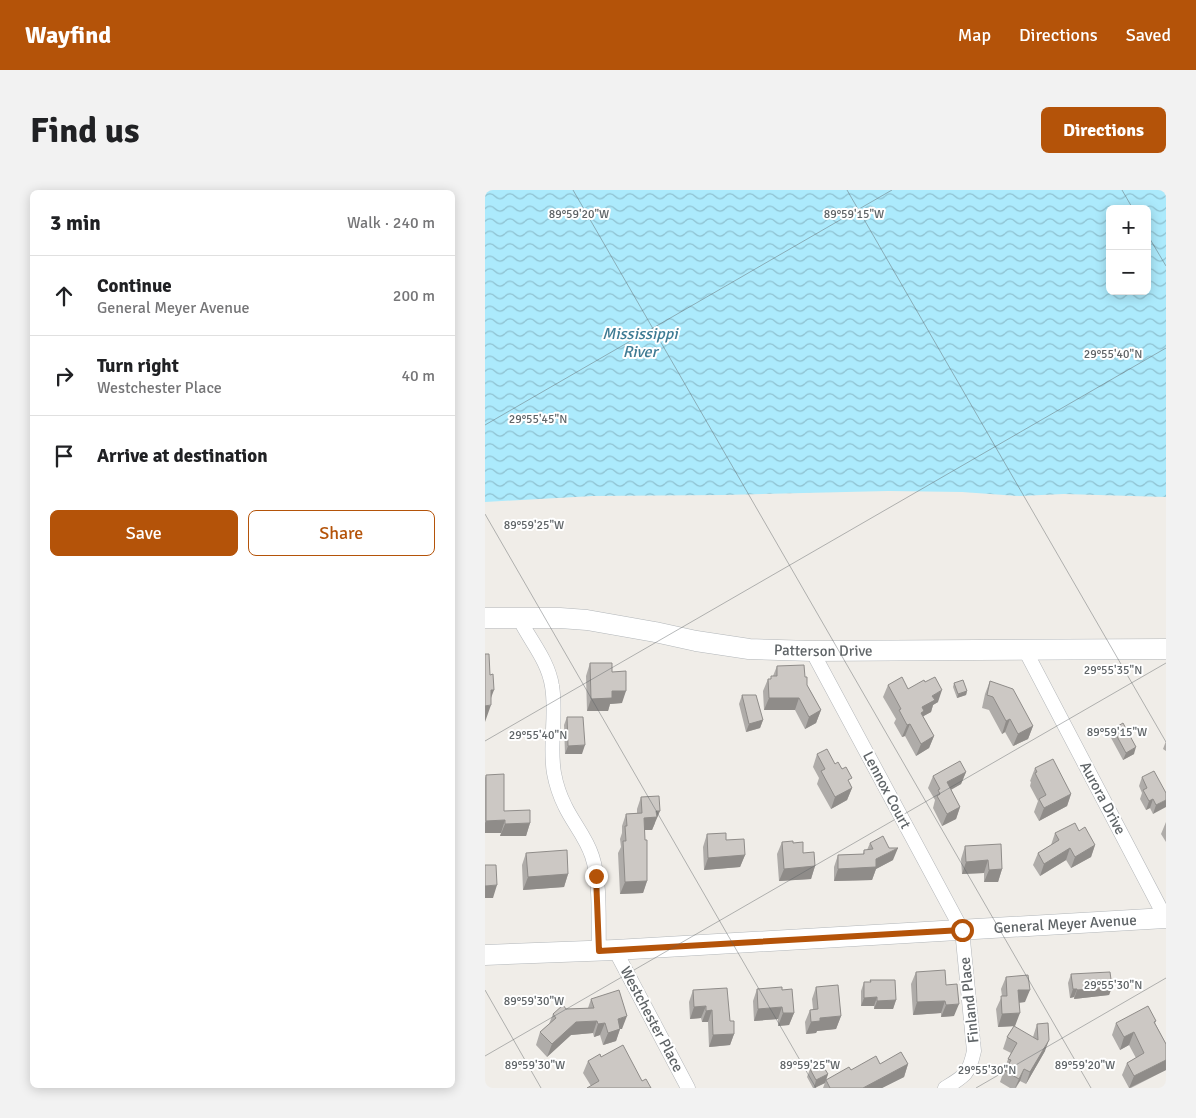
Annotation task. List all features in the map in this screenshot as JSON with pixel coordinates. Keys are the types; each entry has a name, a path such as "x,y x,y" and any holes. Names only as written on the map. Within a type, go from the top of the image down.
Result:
{"street":[{"name":"Patterson Drive","path":"485,618 587,620 695,641 749,649 812,651 1166,649"},
{"name":"Westchester Place","path":"519,618 548,669 552,686 554,772 565,806 587,842 592,857 607,951 689,1088"},
{"name":"Aurora Drive","path":"1025,650 1166,918"},
{"name":"Lennox Court","path":"812,651 962,930"},
{"name":"General Meyer Avenue","path":"485,955 607,951 1166,918"},
{"name":"Finland Place","path":"945,1088 959,1079 970,1068 974,1051 962,930"}],"water":[{"name":"Mississippi River","path":"485,190 1166,190 1166,497 1064,494 1019,496 962,492 888,491 593,496 485,502"}],"building":[{"path":"485,654 489,654 490,675 493,674 494,690 491,690 491,705 485,706"},
{"path":"590,663 612,663 612,672 626,671 626,691 612,691 612,698 591,699"},
{"path":"804,665 807,685 821,710 809,717 799,698 769,698 768,679 771,679 771,676 777,676 777,666"},
{"path":"902,677 908,689 924,680 925,682 935,677 942,690 932,696 935,700 922,707 924,711 921,713 934,736 921,744 910,724 907,725 888,685"},
{"path":"963,680 967,691 958,694 954,683"},
{"path":"990,681 1013,689 1033,726 1018,734 1010,719 1006,721 993,697 987,695"},
{"path":"742,695 756,695 763,720 749,724"},
{"path":"567,717 583,717 585,745 568,746"},
{"path":"1123,723 1136,747 1126,753 1113,729"},
{"path":"827,749 835,764 838,762 842,769 846,767 852,778 848,780 852,788 835,797 821,771 825,769 817,754"},
{"path":"1053,759 1071,794 1044,808 1039,799 1046,795 1035,773 1037,772 1035,768"},
{"path":"960,761 966,772 947,782 960,807 947,814 937,796 940,794 938,790 940,789 933,776"},
{"path":"1154,771 1166,793 1166,800 1156,805 1153,799 1149,801 1143,790 1147,788 1142,777"},
{"path":"504,774 504,811 530,810 530,823 505,824 505,820 486,821 486,775"},
{"path":"659,796 660,811 656,811 657,817 644,818 645,840 647,840 647,881 625,882 623,841 626,841 626,814 642,813 641,797"},
{"path":"1075,823 1079,831 1085,827 1095,845 1075,857 1070,848 1044,864 1038,853 1059,840 1055,833"},
{"path":"726,833 726,840 744,839 745,855 708,858 707,834"},
{"path":"883,836 889,848 898,848 876,859 876,867 838,869 838,855 864,854 864,850 873,849 870,843"},
{"path":"793,841 793,843 803,842 803,853 814,852 815,866 784,869 782,842"},
{"path":"1001,844 1002,869 989,870 988,860 966,862 965,846"},
{"path":"567,850 568,874 528,877 526,853"},
{"path":"485,865 496,865 497,885 485,886"},
{"path":"945,970 946,985 957,984 959,1004 946,1005 945,1001 917,1002 916,972"},
{"path":"1110,972 1112,987 1073,989 1071,974"},
{"path":"1028,975 1030,990 1018,990 1020,1013 1002,1014 1001,996 1007,996 1006,977"},
{"path":"870,980 895,980 896,1000 877,1001 877,997 864,998 864,982 871,982"},
{"path":"838,985 841,1016 820,1018 820,1021 811,1022 810,1010 818,1009 816,987"},
{"path":"782,987 782,990 792,989 794,1013 783,1013 782,1007 758,1009 757,989"},
{"path":"727,988 730,1021 734,1021 734,1034 713,1035 712,1010 706,1011 706,1006 694,1007 693,990"},
{"path":"619,990 627,1016 618,1019 620,1029 608,1033 605,1023 598,1024 597,1021 576,1022 552,1044 540,1032 556,1018 553,1014 563,1005 566,1009 594,1008 591,999"},
{"path":"1148,1006 1166,1044 1166,1060 1134,1076 1127,1063 1144,1053 1134,1032 1124,1037 1116,1023"},
{"path":"1048,1023 1049,1040 1030,1072 1024,1069 1019,1079 1005,1071 1011,1060 1008,1059 1017,1043 1007,1037 1014,1026 1038,1040 1037,1024"},
{"path":"623,1045 642,1081 646,1079 651,1088 587,1088 599,1081 588,1061 600,1054 601,1057"},
{"path":"901,1052 908,1064 863,1088 830,1088 826,1080 849,1067 851,1070 876,1056 880,1064"},
{"path":"821,1063 828,1074 816,1080 810,1069"}],"route":[{"path":"596,876 599,951 962,930"}]}
